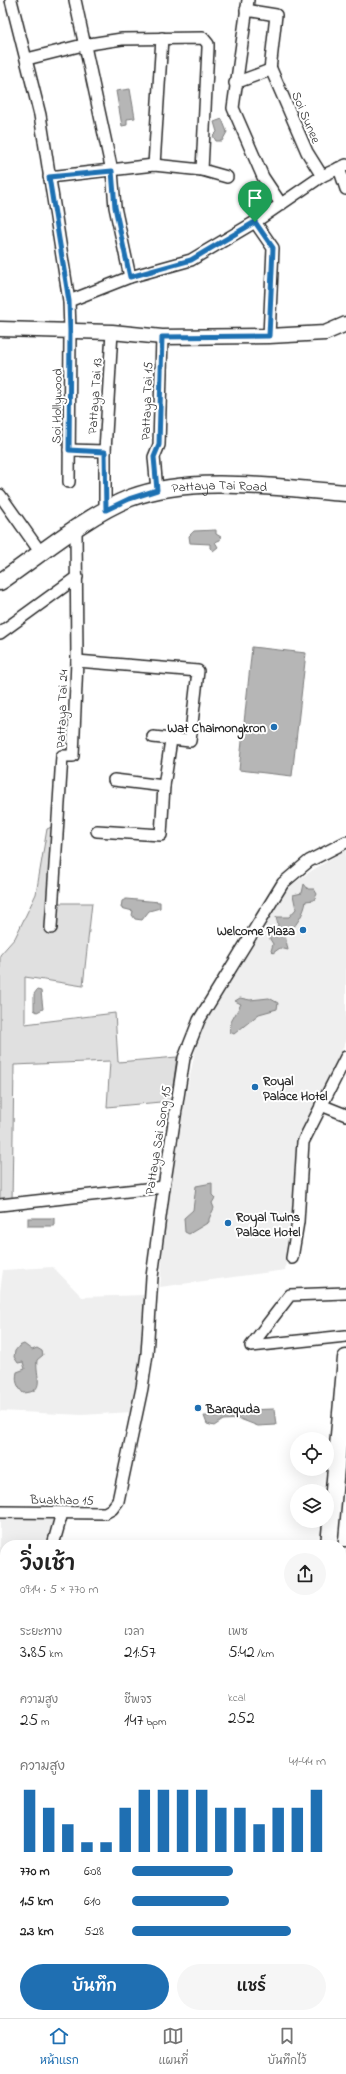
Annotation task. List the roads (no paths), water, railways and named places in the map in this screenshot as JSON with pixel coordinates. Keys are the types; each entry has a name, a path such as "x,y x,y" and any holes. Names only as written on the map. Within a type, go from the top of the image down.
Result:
{"main road":[{"name":"Pattaya Tai Road","path":"0,582 106,510 129,499 157,490 197,485 346,493"},
{"path":"330,1540 342,1460 346,1358"}],"street":[{"name":"Soi Hollywood","path":"10,0 27,59 40,115 69,301 69,482"},
{"path":"75,0 83,45 112,171 115,207 130,277"},
{"path":"235,83 270,70 276,15 247,5 235,83 233,108 263,177 281,204"},
{"path":"154,165 162,38"},
{"path":"27,59 83,45 122,39 203,38 208,44 202,170"},
{"name":"Soi Sunee","path":"270,70 271,69 307,152 322,176"},
{"path":"49,177 154,165 202,170 227,177"},
{"path":"69,301 130,277 191,260 255,222 322,176 342,166 346,189"},
{"path":"255,222 273,248 269,336"},
{"path":"0,329 112,332 162,337 269,336 325,333 346,324"},
{"name":"Pattaya Tai 13","path":"106,510 105,452 112,332"},
{"name":"Pattaya Tai 15","path":"157,490 154,457 159,445 162,337"},
{"path":"69,450 105,452"},
{"path":"0,495 41,553"},
{"name":"Pattaya Tai 24","path":"51,928 62,756 73,756 77,661 78,577 76,529"},
{"path":"0,633 78,577"},
{"path":"77,661 198,671 190,741 153,737"},
{"path":"97,831 161,835 164,786 171,740"},
{"path":"114,780 164,786"},
{"name":"Pattaya Sai Song 15","path":"118,1500 142,1388 147,1354 152,1276 184,1058 199,1020 283,883 309,861 346,842"},
{"path":"292,1258 298,1222 302,1142 346,1057"},
{"path":"321,1105 346,1116"},
{"path":"0,1205 164,1187"},
{"path":"346,1293 290,1295 250,1346 346,1336"},
{"name":"Buakhao 15","path":"0,1512 104,1513 112,1509 118,1500"},
{"path":"54,1540 62,1513"}],"place":[{"name":"Wat Chaimongkron","path":"274,727"},
{"name":"Welcome Plaza","path":"303,930"},
{"name":"Royal Palace Hotel","path":"255,1087"},
{"name":"Royal Twins Palace Hotel","path":"228,1223"},
{"name":"Baraquda","path":"198,1408"}]}
